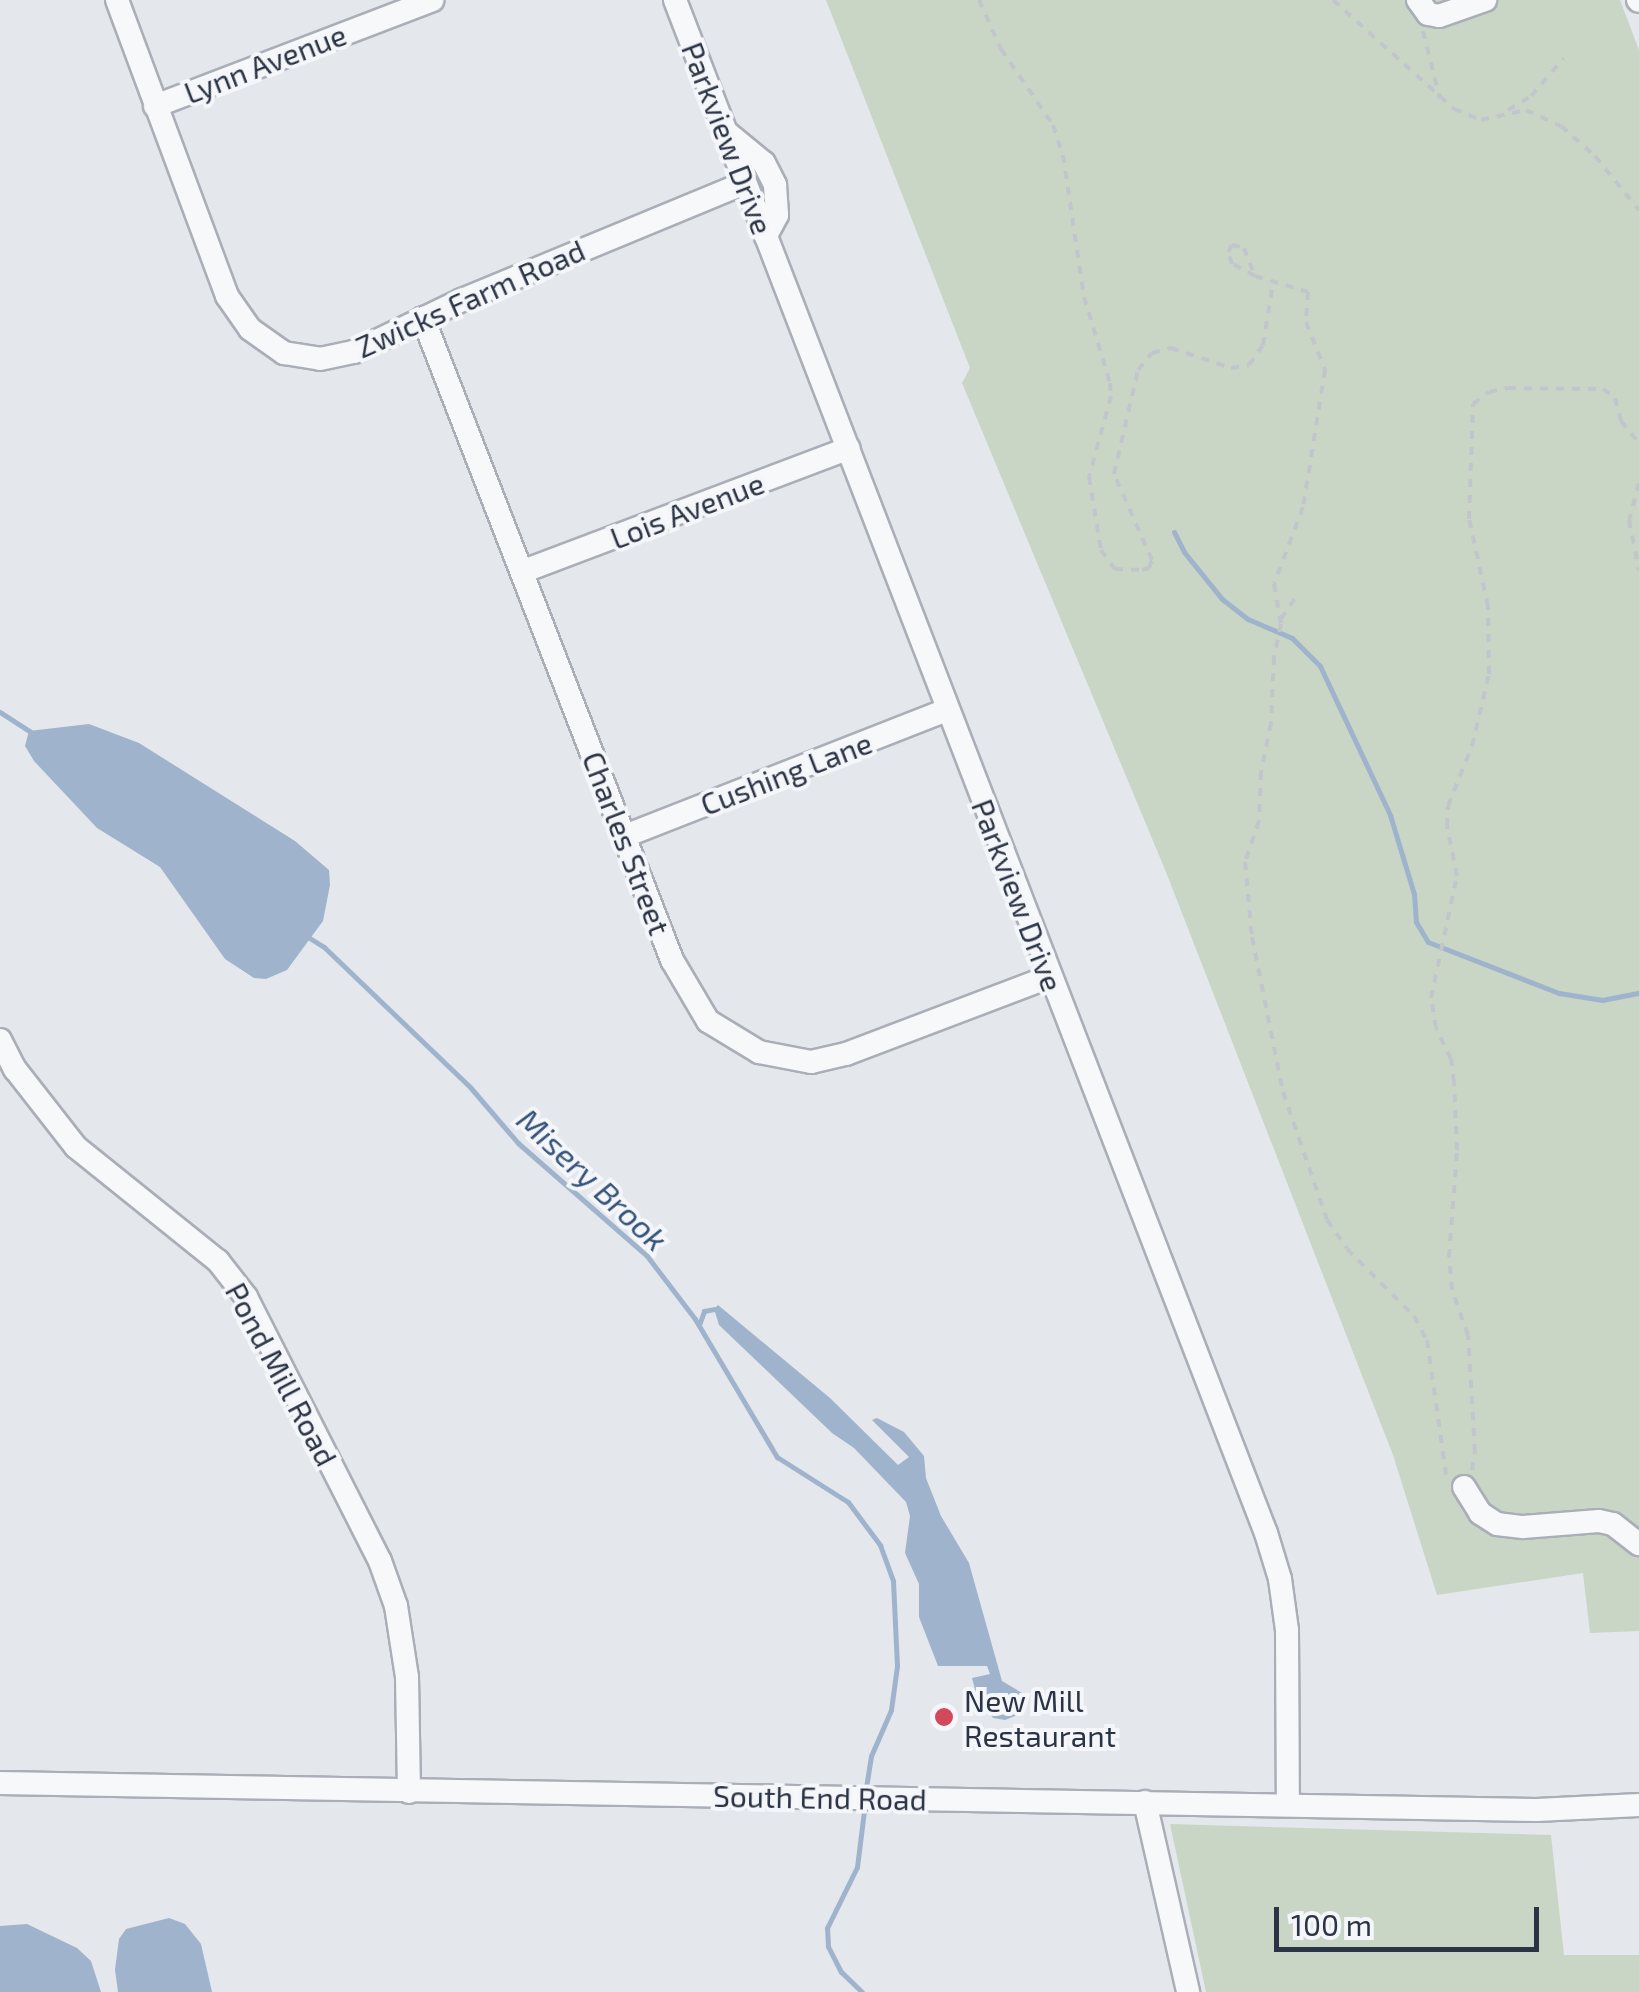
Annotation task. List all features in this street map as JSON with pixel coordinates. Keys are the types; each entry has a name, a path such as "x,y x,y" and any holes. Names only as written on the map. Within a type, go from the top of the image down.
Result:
{"street":[{"name":"Zwicks Farm Road","path":"117,0 227,296 236,313 267,343 284,353 320,359 354,352 424,318 744,183"},
{"name":"Lynn Avenue","path":"155,106 432,0"},
{"name":"Parkview Drive","path":"675,0 1248,1482 1280,1578 1288,1647 1288,1803"},
{"path":"1423,7 1445,16 1485,0"},
{"path":"725,131 764,163 775,186 776,214 766,236"},
{"name":"Charles Street","path":"424,318 684,988 708,1020 759,1052 794,1061 828,1059 1050,977"},
{"name":"Lois Avenue","path":"524,571 849,448"},
{"name":"Cushing Lane","path":"625,836 947,710"},
{"name":"Pond Mill Road","path":"0,1040 15,1068 76,1147 218,1260 246,1297 380,1561 396,1606 407,1677 409,1792"},
{"path":"1464,1488 1480,1513 1497,1524 1523,1527 1599,1520 1613,1524 1639,1544"},
{"name":"South End Road","path":"0,1783 1537,1810 1639,1805"},
{"path":"1145,1802 1188,1992"}],"path":[{"path":"978,0 1000,49 1053,125 1064,155 1087,312 1110,383 1111,396 1089,477 1101,550 1115,569 1142,570 1152,560 1114,474 1138,370 1152,353 1171,348 1231,368 1249,365 1262,345 1273,283"},
{"path":"1334,0 1440,99 1481,120 1532,96 1564,58"},
{"path":"1423,7 1423,40 1440,99"},
{"path":"1504,112 1526,110 1561,126 1595,156 1639,210"},
{"path":"1254,276 1244,248 1232,244 1228,252 1232,264 1254,276 1300,286 1308,292 1306,322 1325,370 1303,508 1274,584 1281,622"},
{"path":"1296,597 1281,622 1277,638 1259,821 1244,873 1271,1045 1296,1135 1332,1230 1402,1302 1424,1331 1435,1374 1447,1482 1452,1490 1464,1488 1476,1452 1468,1335 1452,1290 1449,1257 1457,1134 1451,1059 1436,1028 1431,998 1456,876 1447,826 1448,806 1479,724 1491,645 1484,583 1469,519 1473,404 1489,392 1508,388 1603,390 1614,398 1621,421 1639,443"},
{"path":"1639,483 1629,520 1639,570"}],"green space":[{"path":"826,0 1620,0 1639,50 1639,1631 1590,1633 1583,1573 1437,1595 1393,1455 1166,872 962,383 970,368"},
{"path":"1170,1824 1551,1835 1564,1955 1639,1955 1639,1992 1206,1992"}],"water":[{"path":"89,724 139,743 295,841 329,870 323,921 287,970 266,979 254,978 225,959 160,867 97,828 34,761 25,746 29,731"},
{"path":"718,1305 830,1398 898,1465 909,1457 872,1420 877,1418 904,1432 924,1456 926,1478 941,1516 969,1563 1002,1681 1027,1696 1015,1716 1005,1720 993,1718 976,1693 972,1678 990,1674 987,1666 938,1666 919,1617 919,1584 905,1553 910,1516 906,1502 854,1448 832,1433 719,1325 714,1309"},
{"path":"169,1918 185,1924 201,1944 212,1992 118,1992 115,1970 119,1939 126,1929"},
{"path":"27,1924 77,1948 91,1961 101,1992 0,1992 0,1926"}],"waterway":[{"path":"1174,532 1184,552 1222,599 1248,619 1292,638 1320,666 1390,815 1414,894 1416,922 1428,942 1559,993 1602,1000 1639,993"},
{"name":"Misery Brook","path":"0,712 31,732"},
{"name":"Misery Brook","path":"308,937 324,947 470,1087 518,1143 647,1256 695,1319 777,1457 848,1502 880,1545 893,1581 897,1666 891,1710 871,1756 865,1792"},
{"path":"699,1325 704,1311 714,1309"},
{"name":"Misery Brook","path":"862,1992 841,1972 828,1946 827,1928 857,1867 865,1803"}],"place":[{"name":"New Mill Restaurant","path":"944,1717"}]}
